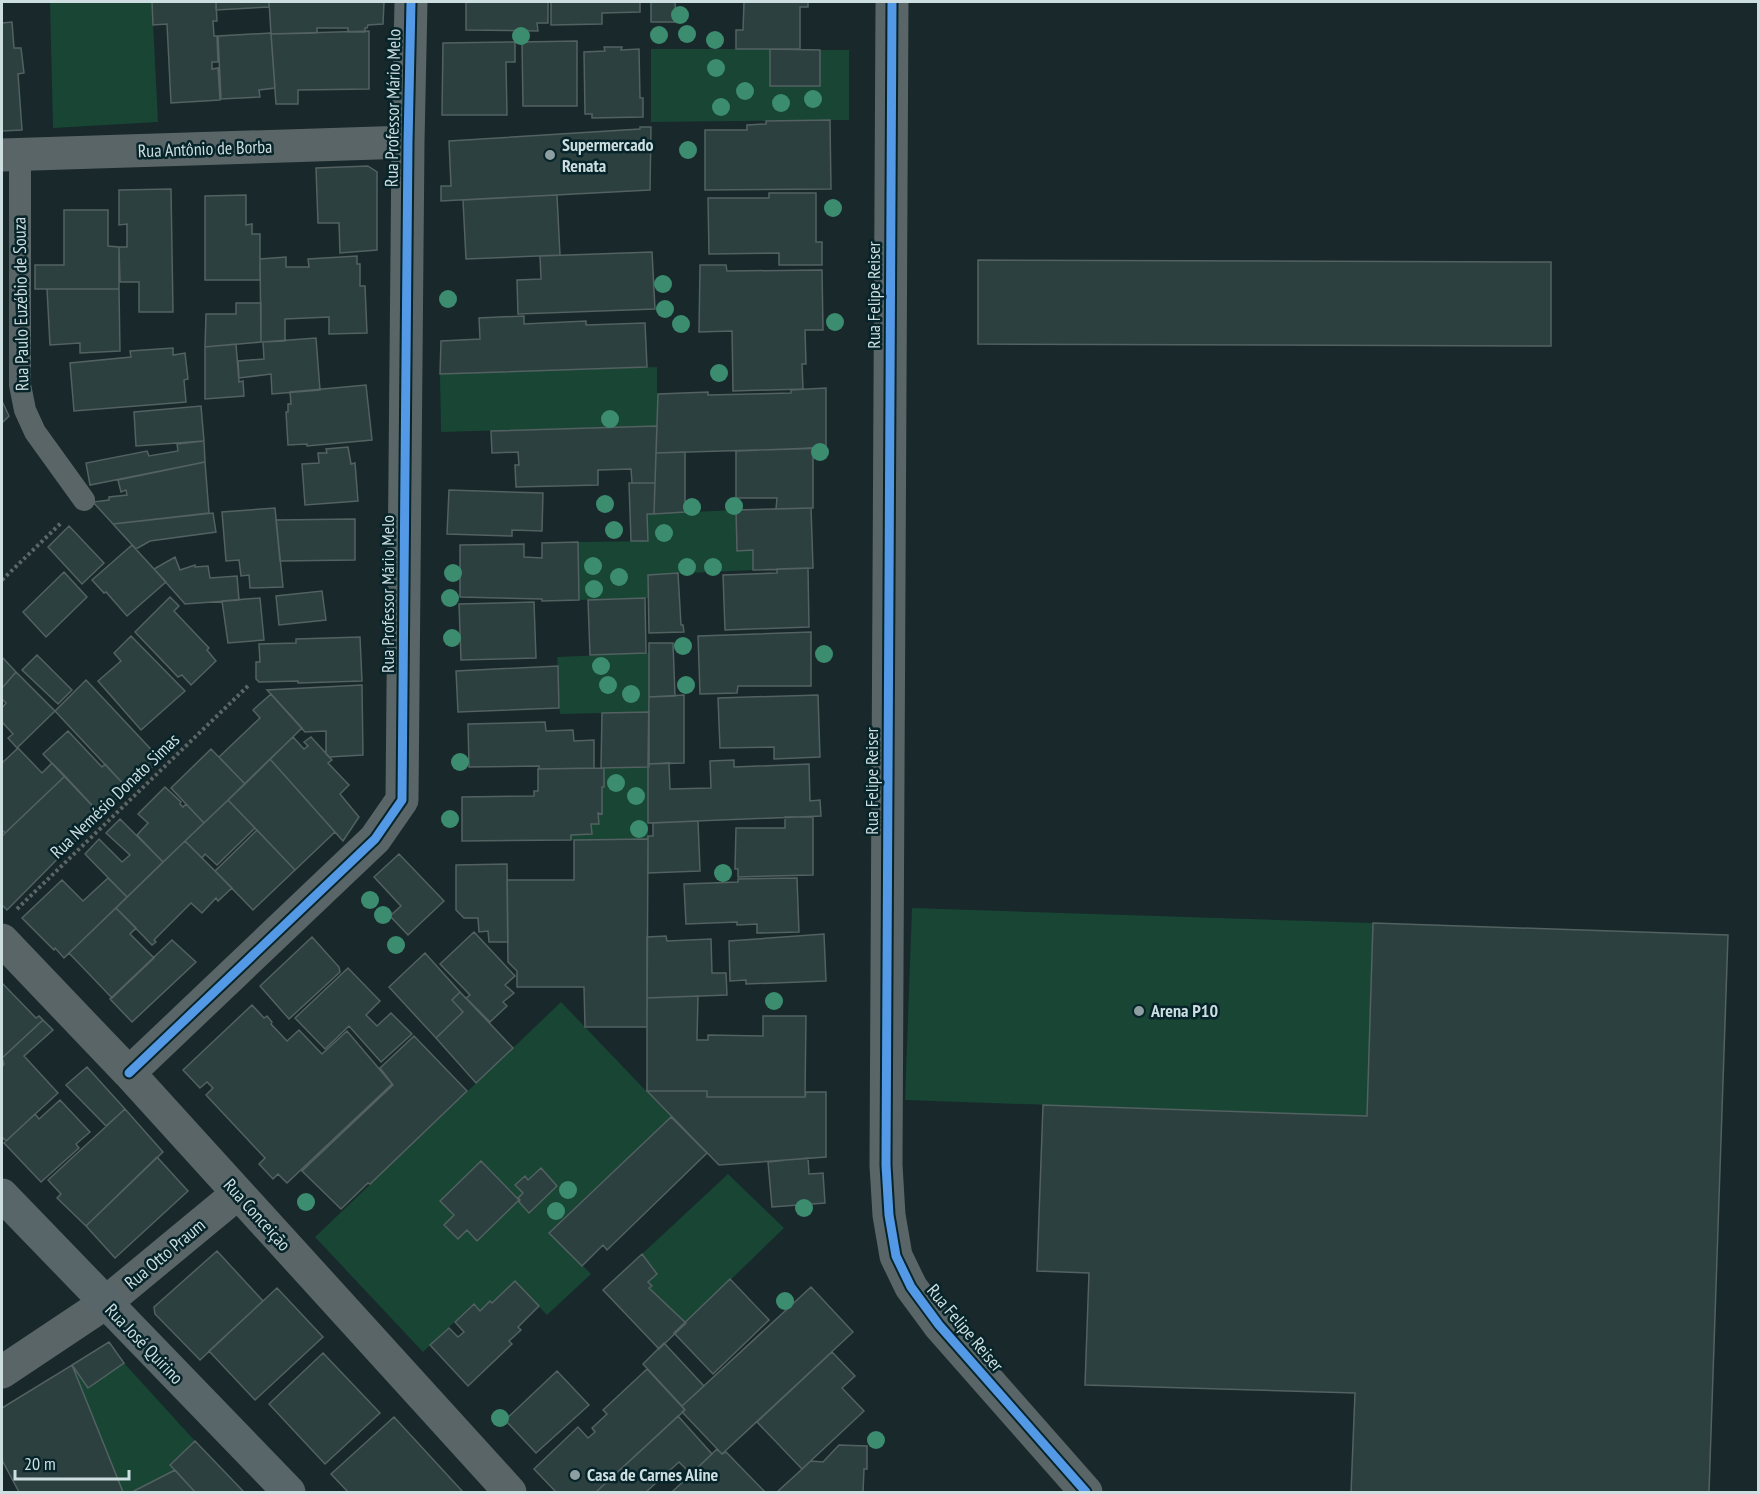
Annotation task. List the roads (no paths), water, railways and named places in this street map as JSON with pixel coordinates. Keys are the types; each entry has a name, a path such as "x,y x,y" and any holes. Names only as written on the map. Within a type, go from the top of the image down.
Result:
{"main road":[{"name":"Rua José Quirino","path":"2,1195 104,1304 289,1492"}],"street":[{"name":"Rua Professor Mário Melo","path":"129,1073 375,839 402,800 411,2"},
{"name":"Rua Felipe Reiser","path":"892,2 886,1165 889,1215 896,1256 911,1287 939,1325 1086,1492"},
{"name":"Rua Antônio de Borba","path":"11,155 408,142"},
{"name":"Rua Conceição","path":"2,940 129,1073 510,1492"},
{"name":"Rua Otto Praum","path":"2,1372 104,1304 237,1194"}],"lane":[{"name":"Rua Paulo Euzébio de Souza","path":"11,155 20,385 25,410 35,432 84,500"}],"place":[{"name":"Supermercado Renata","path":"550,155"},
{"name":"Arena P10","path":"1139,1011"},
{"name":"Casa de Carnes Aline","path":"575,1475"}]}
